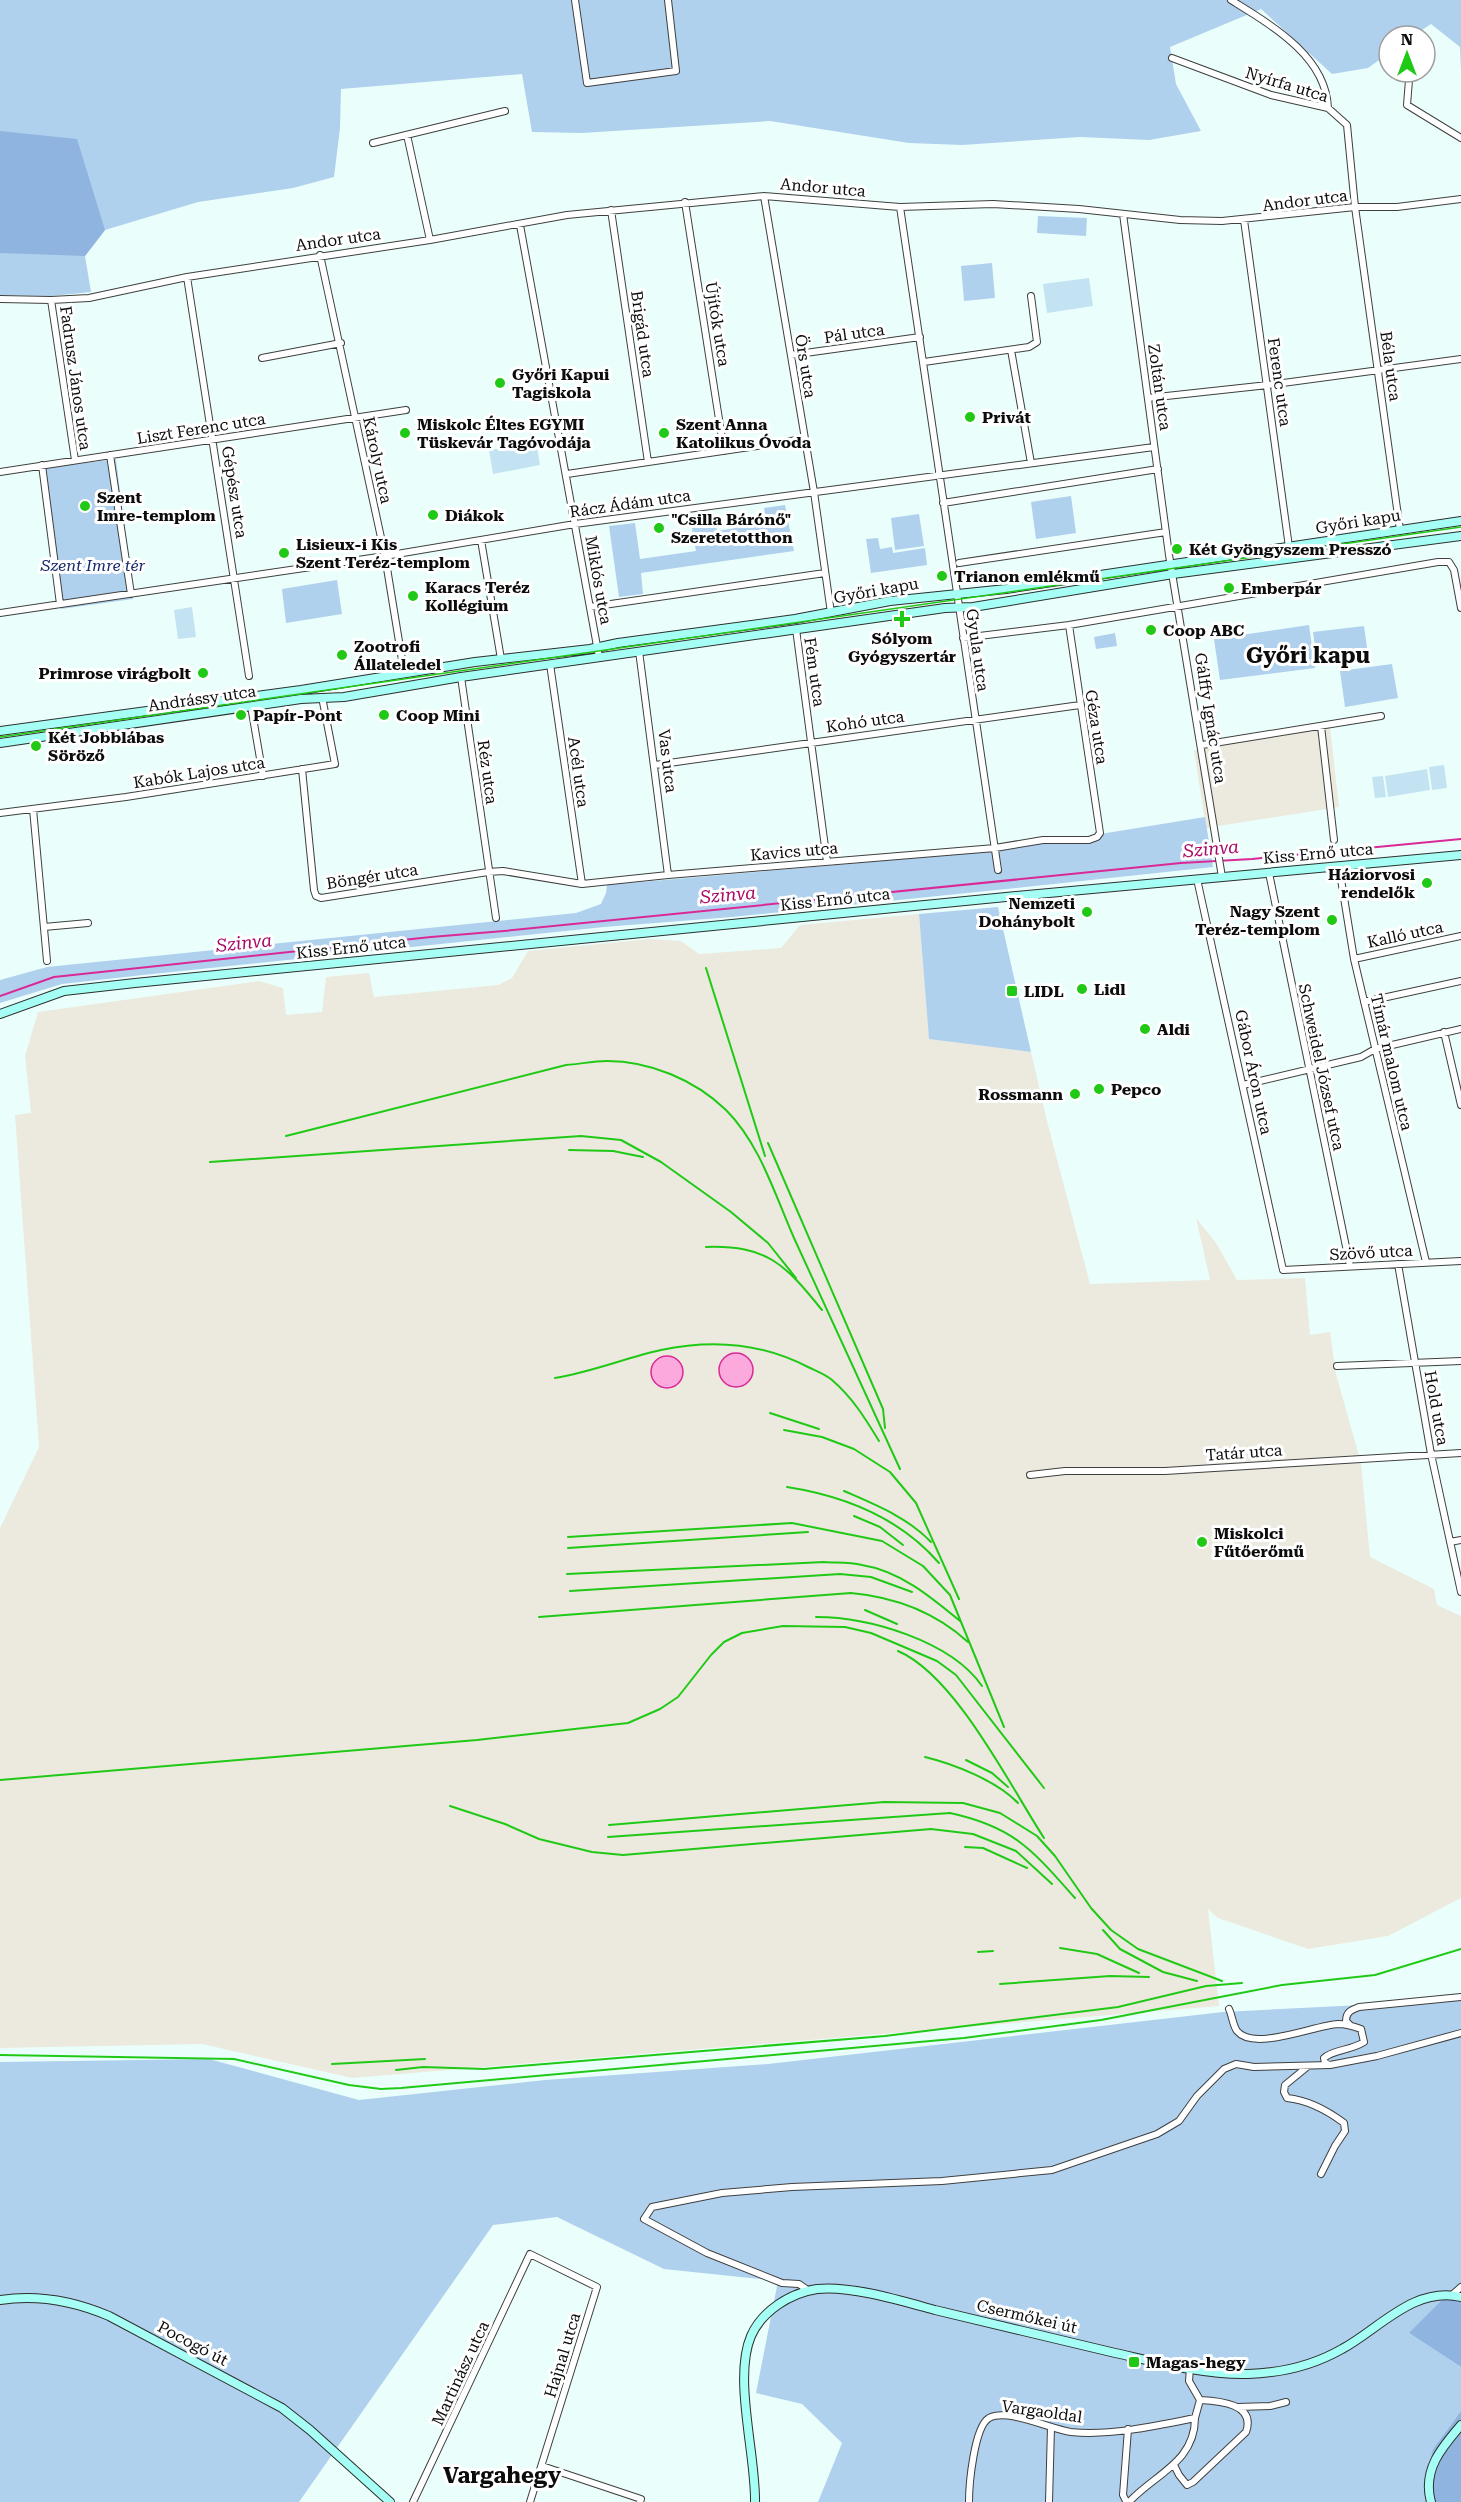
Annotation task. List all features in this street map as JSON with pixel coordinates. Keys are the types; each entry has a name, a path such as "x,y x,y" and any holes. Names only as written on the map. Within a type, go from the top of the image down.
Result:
{"street":[{"path":"575,0 587,82 676,71 668,0"},
{"path":"1231,0 1267,22 1296,46 1319,74 1328,93 1328,108"},
{"name":"Nyírfa utca","path":"1172,58 1271,95 1328,108 1347,125 1355,207"},
{"path":"1408,84 1407,105 1461,138"},
{"path":"373,142 505,111"},
{"path":"407,135 430,240"},
{"name":"Andor utca","path":"0,299 89,298 187,277 430,240 567,215 764,196 900,207 993,204 1180,220 1244,220 1355,207 1396,207 1461,199"},
{"name":"Örs utca","path":"764,196 814,492 831,613"},
{"name":"Újítók utca","path":"684,202 724,451"},
{"name":"Gyula utca","path":"900,207 974,720 998,870"},
{"name":"Béla utca","path":"1355,207 1400,530"},
{"name":"Brigád utca","path":"611,210 648,462"},
{"name":"Zoltán utca","path":"1123,214 1170,564"},
{"name":"Ferenc utca","path":"1244,220 1289,547"},
{"name":"Miklós utca","path":"520,225 599,652"},
{"name":"Károly utca","path":"321,255 385,556 404,672"},
{"name":"Gépész utca","path":"187,277 249,676"},
{"path":"924,362 1029,347 1037,342 1031,296"},
{"name":"Fadrusz János utca","path":"51,300 75,460"},
{"name":"Pál utca","path":"791,355 920,337"},
{"path":"262,358 341,343"},
{"path":"1011,350 1031,463"},
{"path":"1148,398 1268,385 1461,359"},
{"name":"Liszt Ferenc utca","path":"0,472 406,411"},
{"path":"567,474 804,439"},
{"name":"Rácz Ádám utca","path":"0,613 385,556 575,524 1154,447"},
{"path":"110,455 131,594"},
{"path":"42,465 60,604"},
{"path":"943,503 1158,469"},
{"name":"Győri kapu","path":"409,687 550,664 599,652 890,601 1006,588 1461,521"},
{"path":"959,563 1166,532"},
{"name":"Győri kapu","path":"404,672 501,659 639,651 1024,599 1173,574 1461,536"},
{"path":"481,540 501,659"},
{"path":"963,638 1069,625 1430,563 1449,562 1454,570 1461,609"},
{"name":"Gálffy Ignác utca","path":"1170,564 1202,745 1222,877"},
{"path":"590,607 825,573"},
{"name":"Géza utca","path":"1069,625 1100,833"},
{"name":"Fém utca","path":"796,629 827,862"},
{"name":"Vas utca","path":"639,651 668,875"},
{"name":"Acél utca","path":"550,664 582,884"},
{"name":"Andrássy utca","path":"0,731 301,690 404,672"},
{"name":"Réz utca","path":"461,677 496,918"},
{"name":"Andrássy utca","path":"0,743 251,706 344,697 409,687"},
{"name":"Kabók Lajos utca","path":"0,813 335,764 322,698"},
{"name":"Kohó utca","path":"655,765 1080,705"},
{"path":"251,706 262,776"},
{"path":"1202,745 1381,716"},
{"path":"1321,726 1334,840"},
{"name":"Böngér utca","path":"302,769 316,896 321,898 488,872"},
{"path":"33,809 46,961"},
{"name":"Kavics utca","path":"488,872 503,871 582,884 995,848 1043,840 1089,840 1100,833"},
{"name":"Kiss Ernő utca","path":"0,1014 64,991 135,983 1461,855"},
{"name":"Tímár malom utca","path":"1339,867 1354,959 1426,1263"},
{"name":"Schweidel József utca","path":"1269,873 1350,1266"},
{"name":"Gábor Áron utca","path":"1197,879 1283,1270"},
{"path":"44,927 88,923"},
{"name":"Kalló utca","path":"1354,959 1461,936"},
{"path":"1364,1002 1461,981"},
{"path":"1243,1085 1361,1057 1375,1048 1461,1029"},
{"path":"1444,1032 1461,1105"},
{"name":"Szövő utca","path":"1283,1270 1461,1261"},
{"name":"Hold utca","path":"1398,1264 1431,1454 1461,1592"},
{"path":"1337,1365 1461,1361"},
{"name":"Tatár utca","path":"1030,1475 1065,1471 1165,1472 1461,1453"},
{"path":"1450,1542 1461,1540"},
{"path":"1350,2025 1346,2021 1346,2016 1351,2010 1359,2007 1461,1997"},
{"path":"1229,2009 1237,2031 1244,2036 1260,2039 1275,2038 1339,2024 1361,2029 1364,2042 1328,2055 1324,2058 1325,2063 1330,2066"},
{"path":"808,2291 799,2284 783,2283 707,2253 644,2219 652,2207 722,2193 792,2187 942,2181 1052,2170 1157,2134 1179,2121 1204,2089 1224,2069 1236,2064 1254,2067 1330,2066 1461,2033"},
{"path":"1308,2067 1285,2085 1284,2092 1287,2098 1298,2099 1344,2122 1345,2131 1322,2174"},
{"name":"Hajnal utca","path":"530,2254 597,2286 530,2502"},
{"name":"Martinász utca","path":"413,2502 530,2254"},
{"path":"1457,2296 1461,2287"},
{"name":"Csermőkei út","path":"755,2502 744,2377 751,2337 761,2321 775,2306 790,2297 808,2291 836,2290 893,2299 1035,2334 1190,2368 1209,2372 1246,2374 1290,2368 1313,2362 1343,2349 1418,2300 1437,2295 1457,2296"},
{"name":"Pocogó út","path":"0,2300 55,2299 83,2305 109,2316 282,2408 390,2502"},
{"path":"1128,2429 1123,2495 1129,2502 1137,2499 1174,2465 1192,2441 1200,2400 1189,2382 1190,2368"},
{"path":"1200,2400 1239,2407 1270,2406 1286,2402"},
{"path":"1174,2465 1187,2485 1193,2482 1246,2432 1249,2423 1247,2414 1239,2407"},
{"name":"Vargaoldal","path":"969,2502 969,2483 982,2425 997,2416 1071,2432 1128,2429 1195,2418"},
{"path":"1431,2502 1428,2487 1433,2461 1461,2424"},
{"path":"1049,2502 1051,2427"},
{"path":"542,2466 641,2501"}],"shaded area":[{"path":"0,131 77,139 105,230 85,256 0,253"},
{"path":"1089,278 1093,306 1047,313 1043,284"},
{"path":"536,442 540,465 493,474 489,450"},
{"path":"192,607 196,637 178,639 174,610"},
{"path":"1330,726 1339,807 1206,828 1194,750"},
{"path":"1444,765 1447,788 1432,790 1429,767"},
{"path":"1427,769 1430,790 1388,797 1385,776"},
{"path":"1383,776 1386,797 1375,798 1372,777"},
{"path":"919,914 929,1038 1031,1052 1090,1284 1210,1280 1196,1218 1216,1243 1237,1280 1305,1278 1310,1335 1330,1332 1336,1374 1361,1463 1370,1557 1434,1589 1437,1605 1461,1616 1461,1898 1388,1936 1308,1949 1218,1918 1208,1909 1219,2006 352,2078 202,2044 0,2048 0,1528 39,1447 15,1115 31,1113 25,1056 38,1012 259,981 283,988 286,1015 322,1012 326,977 369,973 374,997 498,985 512,978 528,951 650,939 681,941 699,954 781,948 800,925"},
{"path":"736,1353 748,1358 753,1370 748,1382 736,1387 724,1382 719,1370 724,1358"},
{"path":"667,1356 679,1360 683,1372 679,1384 667,1388 655,1384 651,1372 655,1360"},
{"path":"1461,2296 1461,2367 1409,2333 1441,2301"},
{"path":"1461,2411 1461,2502 1428,2502 1424,2492 1433,2449"}],"green space":[{"path":"0,0 1461,0 1461,70 1460,47 1437,29 1437,24 1377,24 1377,62 1368,68 1332,74 1261,9 1170,47 1176,84 1201,131 1149,140 1080,137 962,145 909,143 770,121 582,133 532,132 522,74 341,89 340,128 334,177 293,188 198,202 105,230 85,256 91,292 51,296 0,295"},
{"path":"1038,216 1087,218 1086,236 1037,233"},
{"path":"992,263 995,298 964,301 961,266"},
{"name":"Szent Imre tér","path":"116,459 133,599 61,609 46,468"},
{"path":"1071,496 1076,533 1036,539 1031,502"},
{"path":"785,505 794,551 641,573 643,594 619,597 609,526 635,523 640,559 696,551 690,518 714,514 717,531 767,523 764,508"},
{"path":"919,514 924,546 895,550 891,518"},
{"path":"878,538 880,549 892,547 893,553 925,548 927,565 871,573 866,539"},
{"path":"337,580 342,614 286,623 282,589"},
{"path":"1309,625 1315,668 1220,680 1214,639"},
{"path":"1364,626 1368,655 1317,661 1313,632"},
{"path":"1115,633 1117,646 1096,649 1094,637"},
{"path":"1392,664 1398,698 1345,707 1340,671"},
{"path":"1205,817 1213,867 732,917 604,927 62,984 0,1003 0,980 47,967 576,913 601,904 607,885 996,851"},
{"path":"998,907 1031,1052 929,1039 919,914"},
{"path":"1461,1994 1461,2296 1409,2333 1461,2367 1461,2411 1433,2449 1428,2502 818,2502 842,2443 802,2404 756,2393 778,2281 664,2269 557,2217 493,2225 299,2502 0,2502 0,2062 209,2059 359,2100 545,2080 768,2064 1223,2012 1361,2005"}],"waterway":[{"name":"Szinva","path":"0,996 54,977 431,937 1181,863 1252,859 1461,839"}],"tram line":[{"path":"0,737 1461,527"}],"railway":[{"path":"706,968 765,1156"},
{"path":"286,1136 566,1065 602,1061 639,1064 686,1081 714,1099 726,1110 738,1123 757,1154 900,1469"},
{"path":"210,1162 581,1136 621,1140 661,1162 731,1212 768,1243 796,1278"},
{"path":"768,1143 883,1409 885,1428"},
{"path":"569,1150 613,1151 643,1157"},
{"path":"706,1247 745,1250 773,1260 797,1280 822,1310"},
{"path":"555,1378 648,1353 680,1347 718,1344 755,1348 791,1359 829,1378 852,1401 879,1441"},
{"path":"770,1413 819,1429"},
{"path":"784,1430 822,1437 854,1449 890,1472 916,1503 959,1599"},
{"path":"787,1487 830,1496 870,1512 907,1533 939,1563"},
{"path":"844,1491 912,1525 931,1542"},
{"path":"854,1516 880,1527 903,1545"},
{"path":"568,1537 792,1523 882,1541 923,1566 950,1595 1004,1727"},
{"path":"568,1548 808,1532"},
{"path":"567,1574 824,1562 852,1563 876,1568 902,1579 926,1594 960,1621"},
{"path":"570,1591 840,1574 871,1577 912,1592"},
{"path":"539,1617 851,1593 883,1598 914,1608 942,1622 968,1642"},
{"path":"865,1610 897,1624"},
{"path":"816,1617 860,1621 930,1644 968,1670 982,1686"},
{"path":"0,1780 477,1740 628,1723 660,1709 678,1697 724,1642 742,1633 783,1626 845,1627 871,1633 937,1661 956,1675 1044,1788"},
{"path":"898,1651 920,1664 961,1707 1044,1838"},
{"path":"925,1757 974,1774 999,1788 1018,1803"},
{"path":"966,1760 992,1773 1008,1787"},
{"path":"609,1825 884,1802 963,1803 1000,1813 1037,1836 1055,1856 1091,1908 1111,1930 1138,1949 1222,1981"},
{"path":"450,1806 505,1824 539,1839 592,1852 623,1855 931,1829 973,1834 1016,1851 1052,1884"},
{"path":"608,1837 950,1813 991,1826 1021,1843 1075,1898"},
{"path":"965,1847 983,1848 1027,1868"},
{"path":"1103,1930 1120,1949 1163,1972 1197,1981"},
{"path":"1060,1948 1097,1954 1139,1973"},
{"path":"0,2055 234,2059 349,2085 381,2089 401,2088 964,2038 1101,2020 1282,1985 1375,1975 1461,1949"},
{"path":"978,1952 993,1951"},
{"path":"1000,1984 1110,1976 1149,1977"},
{"path":"396,2070 423,2067 484,2069 885,2036 1118,2007 1206,1986 1242,1983"},
{"path":"332,2064 425,2059"}],"place":[{"name":"Győri Kapui Tagiskola","path":"500,383"},
{"name":"Privát","path":"970,417"},
{"name":"Miskolc Éltes EGYMI Tüskevár Tagóvodája","path":"405,433"},
{"name":"Szent Anna Katolikus Óvoda","path":"664,433"},
{"name":"Szent Imre-templom","path":"85,506"},
{"name":"Diákok","path":"433,515"},
{"name":"\"Csilla Bárónő\" Szeretetotthon","path":"659,528"},
{"name":"Két Gyöngyszem Presszó","path":"1177,549"},
{"name":"Lisieux-i Kis Szent Teréz-templom","path":"284,553"},
{"name":"Trianon emlékmű","path":"942,576"},
{"name":"Emberpár","path":"1229,588"},
{"name":"Karacs Teréz Kollégium","path":"413,596"},
{"name":"Sólyom Gyógyszertár","path":"902,619"},
{"name":"Coop ABC","path":"1151,630"},
{"name":"Zootrofi Állateledel","path":"342,655"},
{"name":"Primrose virágbolt","path":"203,673"},
{"name":"Papír-Pont","path":"241,715"},
{"name":"Coop Mini","path":"384,715"},
{"name":"Két Jobblábas Söröző","path":"36,746"},
{"name":"Háziorvosi rendelők","path":"1427,883"},
{"name":"Nemzeti Dohánybolt","path":"1087,912"},
{"name":"Nagy Szent Teréz-templom","path":"1332,920"},
{"name":"Lidl","path":"1082,989"},
{"name":"LIDL","path":"1012,991"},
{"name":"Aldi","path":"1145,1029"},
{"name":"Pepco","path":"1099,1089"},
{"name":"Rossmann","path":"1075,1094"},
{"name":"Miskolci Fűtőerőmű","path":"1202,1542"},
{"name":"Magas-hegy","path":"1134,2362"}],"district":[{"name":"Győri kapu","path":"1308,655"},
{"name":"Vargahegy","path":"502,2475"}]}
